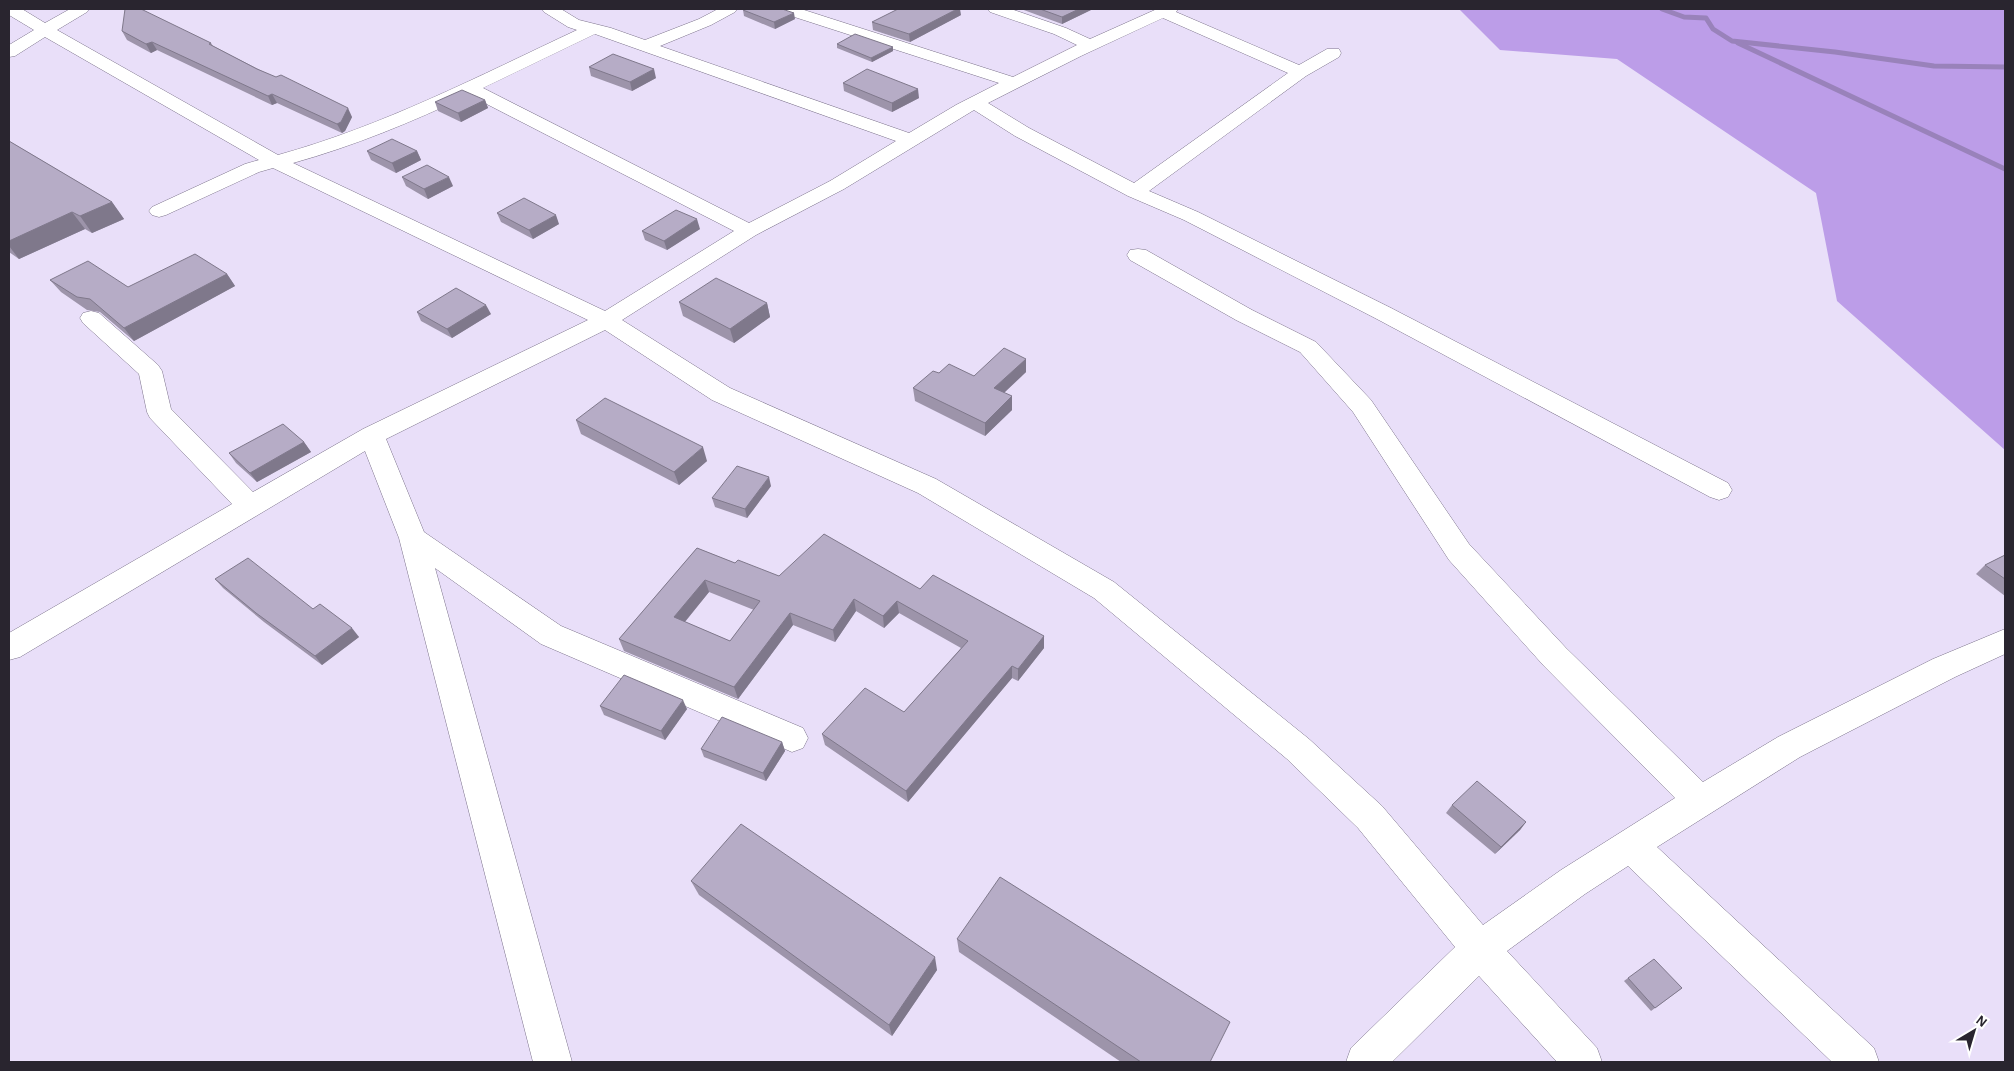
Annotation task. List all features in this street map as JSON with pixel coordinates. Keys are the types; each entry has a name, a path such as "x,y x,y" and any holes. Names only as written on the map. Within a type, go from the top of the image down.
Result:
{"street":[{"path":"11,9 46,31 274,161 606,320 721,394 927,486 1104,590 1298,749 1370,817 1480,948 1582,1062"},
{"path":"9,52 81,9"},
{"path":"550,9 574,24 593,28 735,80 911,140"},
{"path":"645,46 705,22 729,9"},
{"path":"785,9 973,68 1014,83"},
{"path":"996,9 1060,31 1090,45"},
{"path":"1130,9 1161,13 1300,72"},
{"path":"9,648 372,435 606,320 749,231 837,184 975,103 1090,45 1161,13"},
{"path":"159,212 252,168 325,148 405,118 593,28"},
{"path":"1135,192 1300,72 1333,53"},
{"path":"469,88 749,231"},
{"path":"975,103 1022,132 1135,192 1191,216 1383,313 1718,490"},
{"path":"1138,255 1244,315 1308,348 1362,406 1459,552 1556,657 1700,800"},
{"path":"91,318 150,371 159,412 251,507"},
{"path":"372,435 413,538 552,1062"},
{"path":"413,538 551,635 792,738"},
{"path":"1365,1062 1480,948 1573,882 1700,800 1789,746 1944,668 2005,641"},
{"path":"1630,845 1860,1062"}],"shaded area":[{"path":"1459,9 2005,9 2005,450 1837,301 1816,193 1617,59 1500,50"}],"building":[{"path":"125,9 141,9 211,43 209,44 257,69 276,77 281,75 348,108 341,122 337,124 272,94 268,96 152,42 146,44 122,31"},
{"path":"744,9 782,9 794,13 774,22"},
{"path":"898,9 957,9 909,34 872,22"},
{"path":"1040,9 1079,9 1062,17"},
{"path":"855,34 893,47 871,58 837,44"},
{"path":"613,54 654,69 630,82 589,67"},
{"path":"867,69 918,89 892,103 843,83"},
{"path":"462,90 485,100 458,113 435,102"},
{"path":"392,139 417,151 392,163 367,151"},
{"path":"9,141 112,202 80,216 72,212 9,241"},
{"path":"427,165 449,177 424,189 402,177"},
{"path":"524,198 556,215 529,230 497,213"},
{"path":"676,210 697,219 664,241 642,231"},
{"path":"195,254 227,274 124,328 90,299 77,297 50,280 88,261 128,287"},
{"path":"716,278 767,303 730,329 679,302"},
{"path":"456,288 486,305 447,329 417,312"},
{"path":"1004,348 1026,359 994,388 1012,396 985,423 913,388 933,371 939,373 949,364 974,376"},
{"path":"605,398 703,447 674,472 576,420"},
{"path":"283,424 304,442 250,473 229,453"},
{"path":"737,466 769,477 745,509 712,498"},
{"path":"824,534 920,589 933,575 1044,636 1018,669 1012,666 906,791 822,734 865,688 904,712 968,641 897,601 883,616 854,599 833,630 790,613 734,687 619,639 697,548 735,563 738,560 779,576","holes":["705,580 760,601 730,641 674,617"]},
{"path":"2005,555 2005,579 1985,565"},
{"path":"248,558 313,609 320,604 352,628 315,656 256,613 215,579"},
{"path":"624,675 683,700 661,731 600,706"},
{"path":"722,717 782,742 763,773 701,749"},
{"path":"1477,781 1526,822 1501,847 1452,805"},
{"path":"741,824 935,957 889,1025 691,881"},
{"path":"1000,877 1230,1022 1210,1062 1141,1062 957,939"},
{"path":"1654,959 1682,988 1655,1008 1628,978"}],"waterway":[{"path":"1662,9 1684,17 1706,18 1713,29 1732,41 1835,52 1934,66 2005,67"},
{"path":"1738,43 2005,169"}]}
